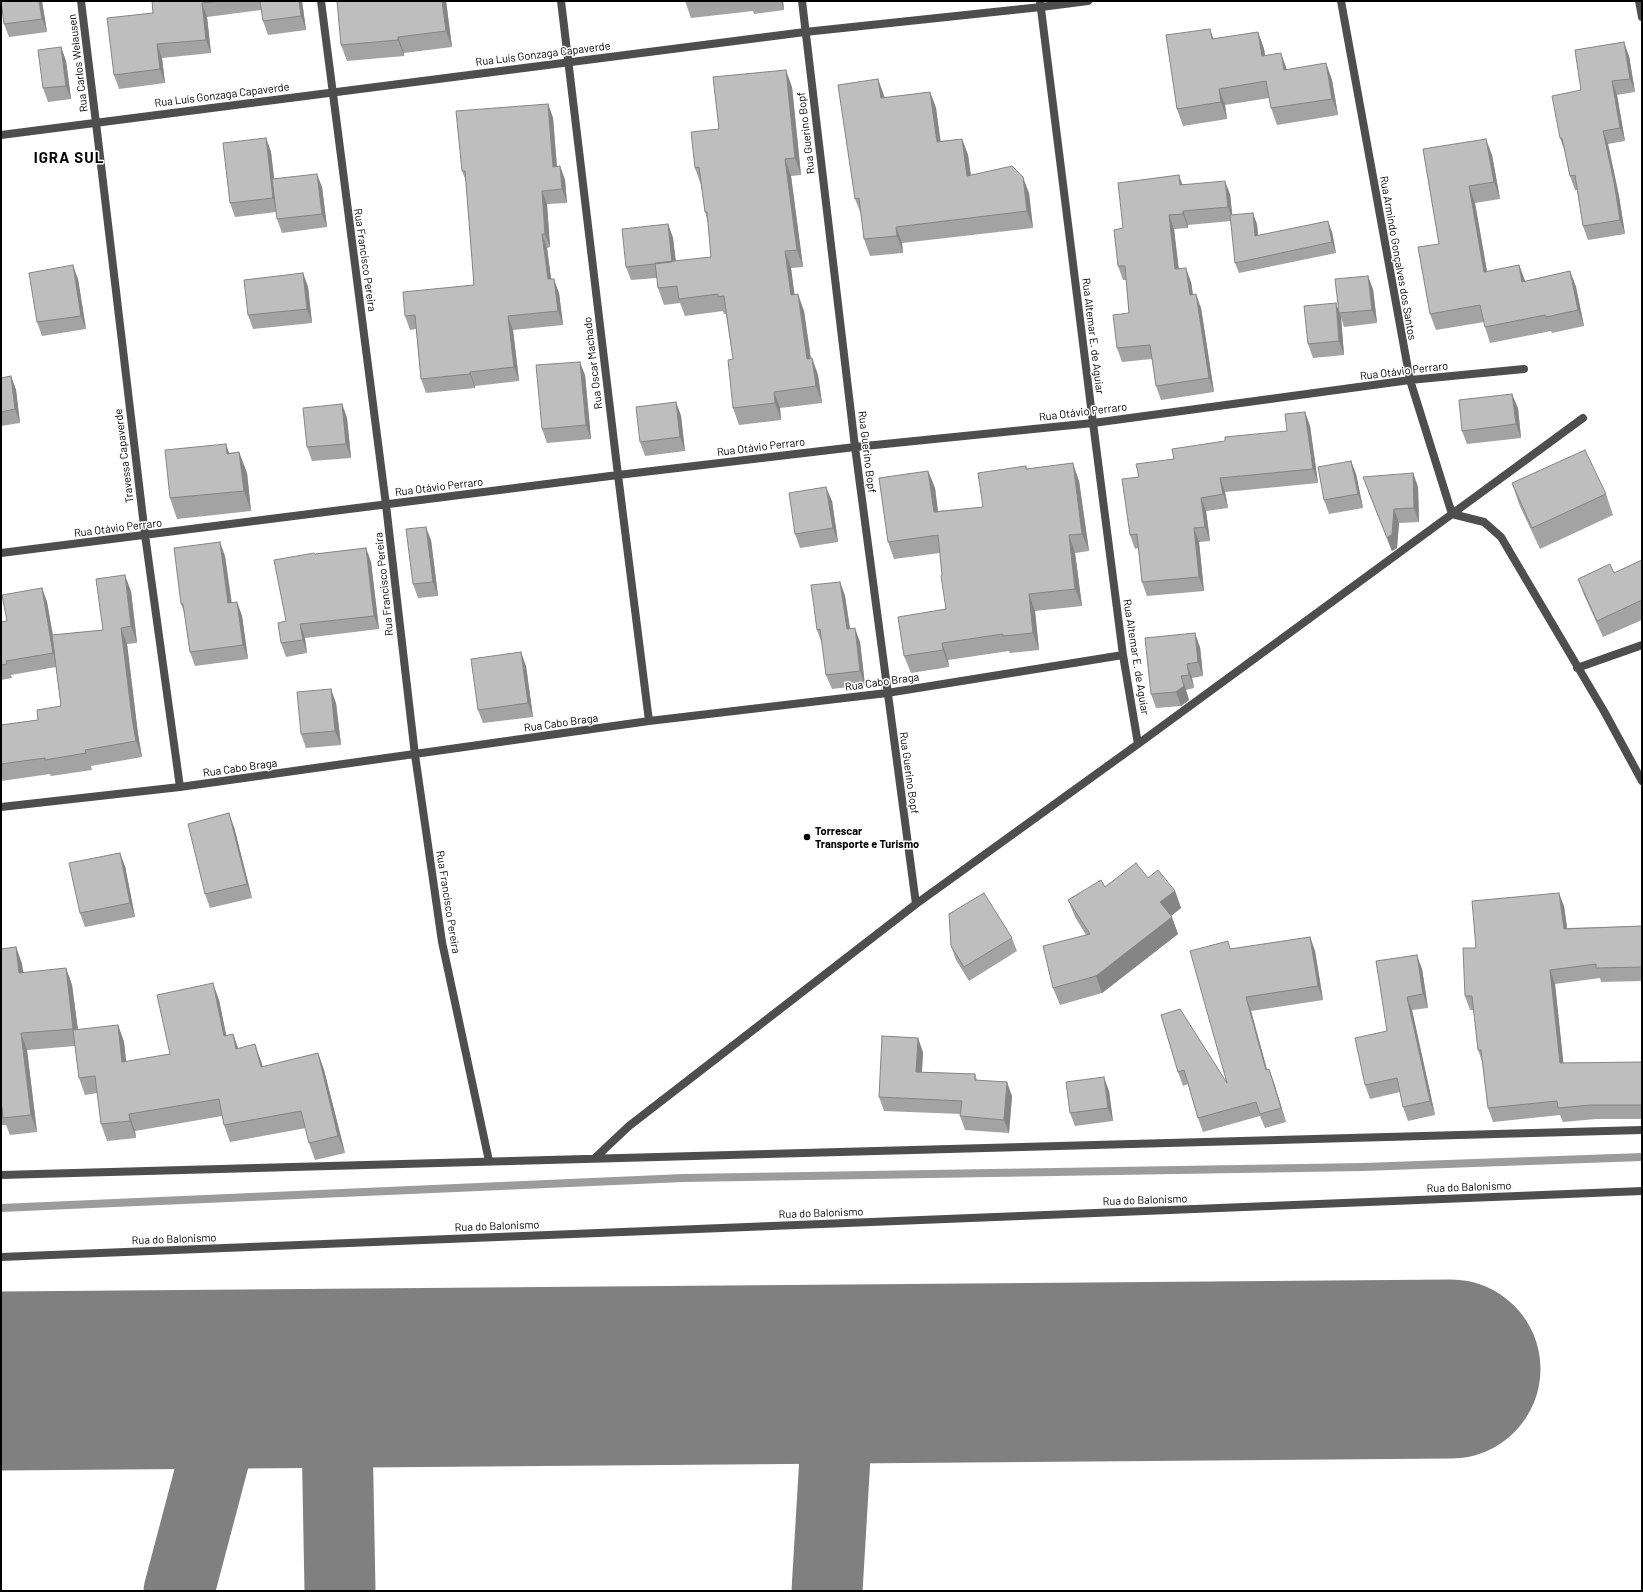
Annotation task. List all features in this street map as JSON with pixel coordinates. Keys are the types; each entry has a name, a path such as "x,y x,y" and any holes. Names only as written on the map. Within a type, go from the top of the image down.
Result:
{"street":[{"name":"Rua Carlos Welausen","path":"81,1 96,123"},
{"name":"Rua Francisco Pereira","path":"321,1 386,505 415,755 442,942 489,1161"},
{"name":"Rua Oscar Machado","path":"561,1 649,721"},
{"name":"Rua Guerino Bopf","path":"802,1 855,447 916,904"},
{"name":"Rua Luís Gonzaga Capaverde","path":"1,135 806,32 1041,4 1088,1"},
{"name":"Rua Armindo Gonçalves dos Santos","path":"1341,1 1410,380 1452,514"},
{"path":"1639,1 1642,17"},
{"name":"Rua Altemar E. de Aguiar","path":"1041,4 1123,656 1138,744"},
{"name":"Travessa Capaverde","path":"96,123 145,536 180,787"},
{"name":"Rua Otávio Perraro","path":"1,553 618,475 855,447 1093,423 1410,380 1524,369"},
{"path":"595,1158 629,1126 916,904 1138,744 1583,418"},
{"path":"1452,514 1484,522 1501,537 1627,751 1642,781"},
{"path":"1577,668 1642,645"},
{"name":"Rua Cabo Braga","path":"1,807 180,787 649,721 887,693 1123,656"},
{"path":"1,1175 1642,1130"},
{"name":"Rua do Balonismo","path":"1,1257 1642,1191"}],"building":[{"path":"1,1 39,1 42,19 4,24"},
{"path":"152,1 222,1 202,3 206,40 157,44 160,69 114,75 107,18 153,13"},
{"path":"260,1 299,1 301,16 263,21"},
{"path":"337,1 442,1 446,31 398,37 398,40 341,45"},
{"path":"1210,29 1212,39 1258,32 1262,56 1281,53 1284,70 1326,63 1332,99 1271,108 1266,81 1219,89 1221,102 1177,109 1166,35"},
{"path":"1624,42 1630,79 1612,81 1620,128 1603,131 1614,182 1620,220 1583,226 1575,175 1570,176 1562,138 1560,138 1552,96 1581,90 1575,50"},
{"path":"61,47 66,86 43,88 38,50"},
{"path":"786,70 795,158 785,159 797,250 785,251 791,295 798,294 807,359 812,358 816,386 774,392 775,403 733,408 728,360 733,359 724,296 718,297 718,294 679,299 677,286 658,288 655,263 711,257 707,212 705,212 699,167 695,168 691,132 719,129 713,77"},
{"path":"878,79 881,98 930,92 937,142 962,139 967,176 1012,166 1023,177 1027,211 896,227 897,236 864,239 859,198 855,199 838,85"},
{"path":"548,104 553,167 560,166 562,189 542,191 545,234 542,234 548,279 554,279 558,311 508,316 514,367 470,372 470,374 421,379 415,315 405,316 403,292 474,285 465,171 462,171 456,111"},
{"path":"266,138 273,198 230,203 223,143"},
{"path":"1486,139 1494,182 1469,186 1484,272 1519,265 1522,282 1570,271 1578,310 1485,327 1480,305 1430,314 1418,247 1439,244 1423,149"},
{"path":"317,174 322,214 277,219 272,179"},
{"path":"1179,175 1180,185 1225,181 1228,207 1183,211 1183,214 1169,215 1175,269 1186,268 1190,295 1196,294 1209,378 1156,386 1150,345 1117,348 1113,315 1129,313 1125,266 1118,266 1114,230 1123,228 1118,183"},
{"path":"1253,213 1255,236 1328,221 1332,242 1235,263 1230,215"},
{"path":"668,224 672,262 626,267 622,229"},
{"path":"73,265 81,316 37,322 29,273"},
{"path":"303,273 307,309 248,315 244,280"},
{"path":"1368,276 1372,310 1339,313 1335,279"},
{"path":"1336,303 1339,341 1308,344 1304,306"},
{"path":"580,362 586,425 542,429 536,365"},
{"path":"11,376 15,409 1,412 1,378"},
{"path":"1512,394 1516,424 1462,431 1459,400"},
{"path":"676,402 680,437 640,442 636,407"},
{"path":"342,404 346,444 307,447 303,408"},
{"path":"1305,412 1313,469 1220,478 1223,494 1201,498 1205,527 1194,528 1199,577 1142,582 1137,534 1130,535 1122,479 1139,477 1136,464 1174,459 1172,449 1225,441 1225,437 1287,431 1285,414"},
{"path":"226,444 227,454 239,452 244,491 170,498 165,450"},
{"path":"1585,450 1606,494 1532,528 1512,483"},
{"path":"1351,461 1358,494 1324,500 1318,467"},
{"path":"1073,463 1082,534 1069,535 1075,589 1029,594 1033,633 1003,636 1003,634 942,643 943,650 904,656 898,617 946,609 941,576 938,535 888,542 879,478 928,471 934,512 983,507 978,473 1026,466 1026,469"},
{"path":"1413,473 1414,508 1394,509 1392,534 1387,538 1363,477"},
{"path":"826,487 833,528 795,534 789,493"},
{"path":"426,527 433,582 413,584 406,529"},
{"path":"220,542 228,603 237,602 243,645 190,652 183,604 181,604 174,548"},
{"path":"366,548 374,616 300,624 303,640 281,643 278,623 286,621 274,560 314,553"},
{"path":"1642,560 1642,600 1597,621 1578,579 1610,564 1614,573"},
{"path":"125,575 131,626 121,628 136,741 85,750 86,753 45,760 45,758 1,764 1,725 38,720 37,710 61,706 52,635 103,630 96,579"},
{"path":"840,582 847,629 855,628 860,671 826,675 820,629 817,630 811,585"},
{"path":"42,588 53,653 6,661 7,664 1,665 1,622 7,621 2,595"},
{"path":"1195,633 1198,662 1187,664 1189,675 1181,676 1184,686 1176,692 1151,694 1145,638"},
{"path":"521,652 528,703 478,710 471,659"},
{"path":"331,689 335,731 301,734 297,692"},
{"path":"229,813 247,884 205,894 188,824"},
{"path":"120,853 130,903 80,913 69,863"},
{"path":"1136,863 1148,878 1158,870 1175,891 1160,902 1172,917 1096,976 1053,988 1043,946 1090,934 1068,900 1101,880 1105,887"},
{"path":"984,893 1012,938 964,967 951,946 949,914"},
{"path":"1559,893 1564,929 1642,926 1642,967 1596,968 1596,964 1550,970 1560,1063 1642,1062 1642,1105 1591,1105 1558,1108 1557,1101 1488,1108 1481,1050 1478,1050 1472,996 1465,996 1463,948 1476,948 1472,901"},
{"path":"1310,937 1318,986 1246,997 1266,1070 1269,1069 1281,1108 1260,1114 1256,1102 1198,1118 1184,1070 1178,1072 1161,1015 1180,1009 1227,1083 1190,951 1228,941 1230,949"},
{"path":"16,947 19,973 66,968 73,1029 21,1033 31,1115 3,1118 2,1107 1,1108 1,949"},
{"path":"1417,955 1423,994 1407,997 1430,1101 1403,1107 1397,1078 1365,1085 1355,1038 1387,1031 1376,961"},
{"path":"213,983 224,1036 233,1034 236,1049 255,1044 261,1067 318,1053 338,1136 309,1143 301,1111 224,1125 219,1099 129,1114 130,1121 101,1124 95,1076 79,1078 73,1030 118,1025 122,1062 170,1054 157,995"},
{"path":"882,1036 918,1038 916,1072 975,1074 975,1080 1007,1082 1004,1120 960,1116 962,1101 879,1097"},
{"path":"1104,1077 1108,1108 1070,1113 1066,1082"}],"waterway":[{"path":"1,1208 683,1178 1363,1167 1642,1157"}],"taxiway":[{"path":"827,1591 840,1373"},
{"path":"336,1378 340,1591"},
{"path":"179,1591 235,1379"}],"runway":[{"path":"1,1381 1451,1369"}],"place":[{"name":"Torrescar Transporte e Turismo","path":"807,837"}],"district":[{"name":"IGRA SUL","path":"69,158"}]}
